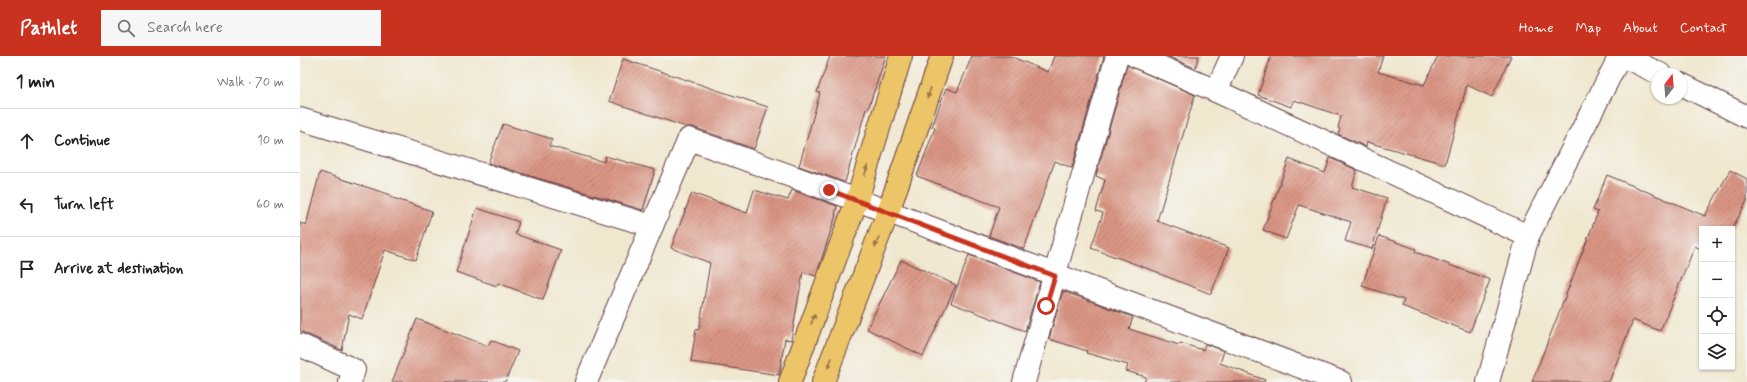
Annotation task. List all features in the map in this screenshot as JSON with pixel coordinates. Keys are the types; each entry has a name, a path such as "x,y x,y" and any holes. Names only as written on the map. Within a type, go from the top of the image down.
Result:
{"main road":[{"path":"790,382 858,200 901,56"},
{"path":"823,382 888,212 942,56"}],"street":[{"path":"1024,382 1117,56"},
{"path":"1136,56 1216,91 1528,236"},
{"path":"1216,91 1232,56"},
{"path":"1488,382 1528,236 1622,56 1651,70"},
{"path":"1687,87 1747,117"},
{"path":"300,118 652,226"},
{"path":"586,382 688,139 858,200 1055,276 1341,382"},
{"path":"300,345 354,370 350,382"}],"building":[{"path":"830,56 886,56 868,109 866,109 845,182 799,166 820,93 817,92"},
{"path":"972,56 1010,56 1048,72 1054,56 1104,56 1072,168 1055,161 1024,249 989,236 999,207 917,176 935,128 932,127 946,88 957,92"},
{"path":"1167,56 1199,56 1195,68"},
{"path":"1271,56 1383,56 1378,72 1424,85 1438,56 1511,56 1492,97 1467,85 1445,164 1367,142 1366,147 1338,134 1341,116 1294,100 1291,107 1258,95"},
{"path":"623,59 768,107 754,149 693,127 686,127 609,101"},
{"path":"1127,65 1195,95 1157,221 1229,248 1211,294 1160,273 1091,248 1103,213 1096,211 1105,180 1096,176"},
{"path":"503,124 552,139 549,146 604,162 605,156 655,170 643,210 488,163"},
{"path":"1330,158 1357,170 1352,187 1387,198 1372,249 1345,241 1351,222 1299,205 1286,239 1263,230 1289,159 1325,173"},
{"path":"1730,170 1747,179 1747,201 1734,226 1699,226 1699,248 1695,246 1660,331 1633,320 1609,382 1532,382 1598,212 1593,210 1607,175 1705,216"},
{"path":"320,172 391,195 390,197 432,211 416,260 385,250 362,319 349,314 342,350 300,331 300,223 306,225"},
{"path":"754,190 788,200 792,190 837,206 836,215 816,276 803,272 791,340 785,339 779,375 691,362 696,329 699,330 710,263 671,248 692,193 747,213"},
{"path":"477,208 519,222 515,234 561,250 543,300 498,283 497,286 456,272"},
{"path":"1379,236 1416,249 1415,252 1490,280 1470,332 1402,306 1404,300 1362,286"},
{"path":"969,255 1040,282 1025,331 951,303"},
{"path":"901,260 956,285 923,356 867,329"},
{"path":"1063,291 1133,317 1129,329 1179,345 1180,343 1203,350 1205,344 1224,351 1220,363 1265,380 1264,382 1144,382 1146,377 1126,371 1128,365 1086,353 1087,351 1049,339"},
{"path":"417,319 488,346 491,340 518,351 505,382 392,382"}],"route":[{"path":"829,190 1055,276 1046,306"}]}
